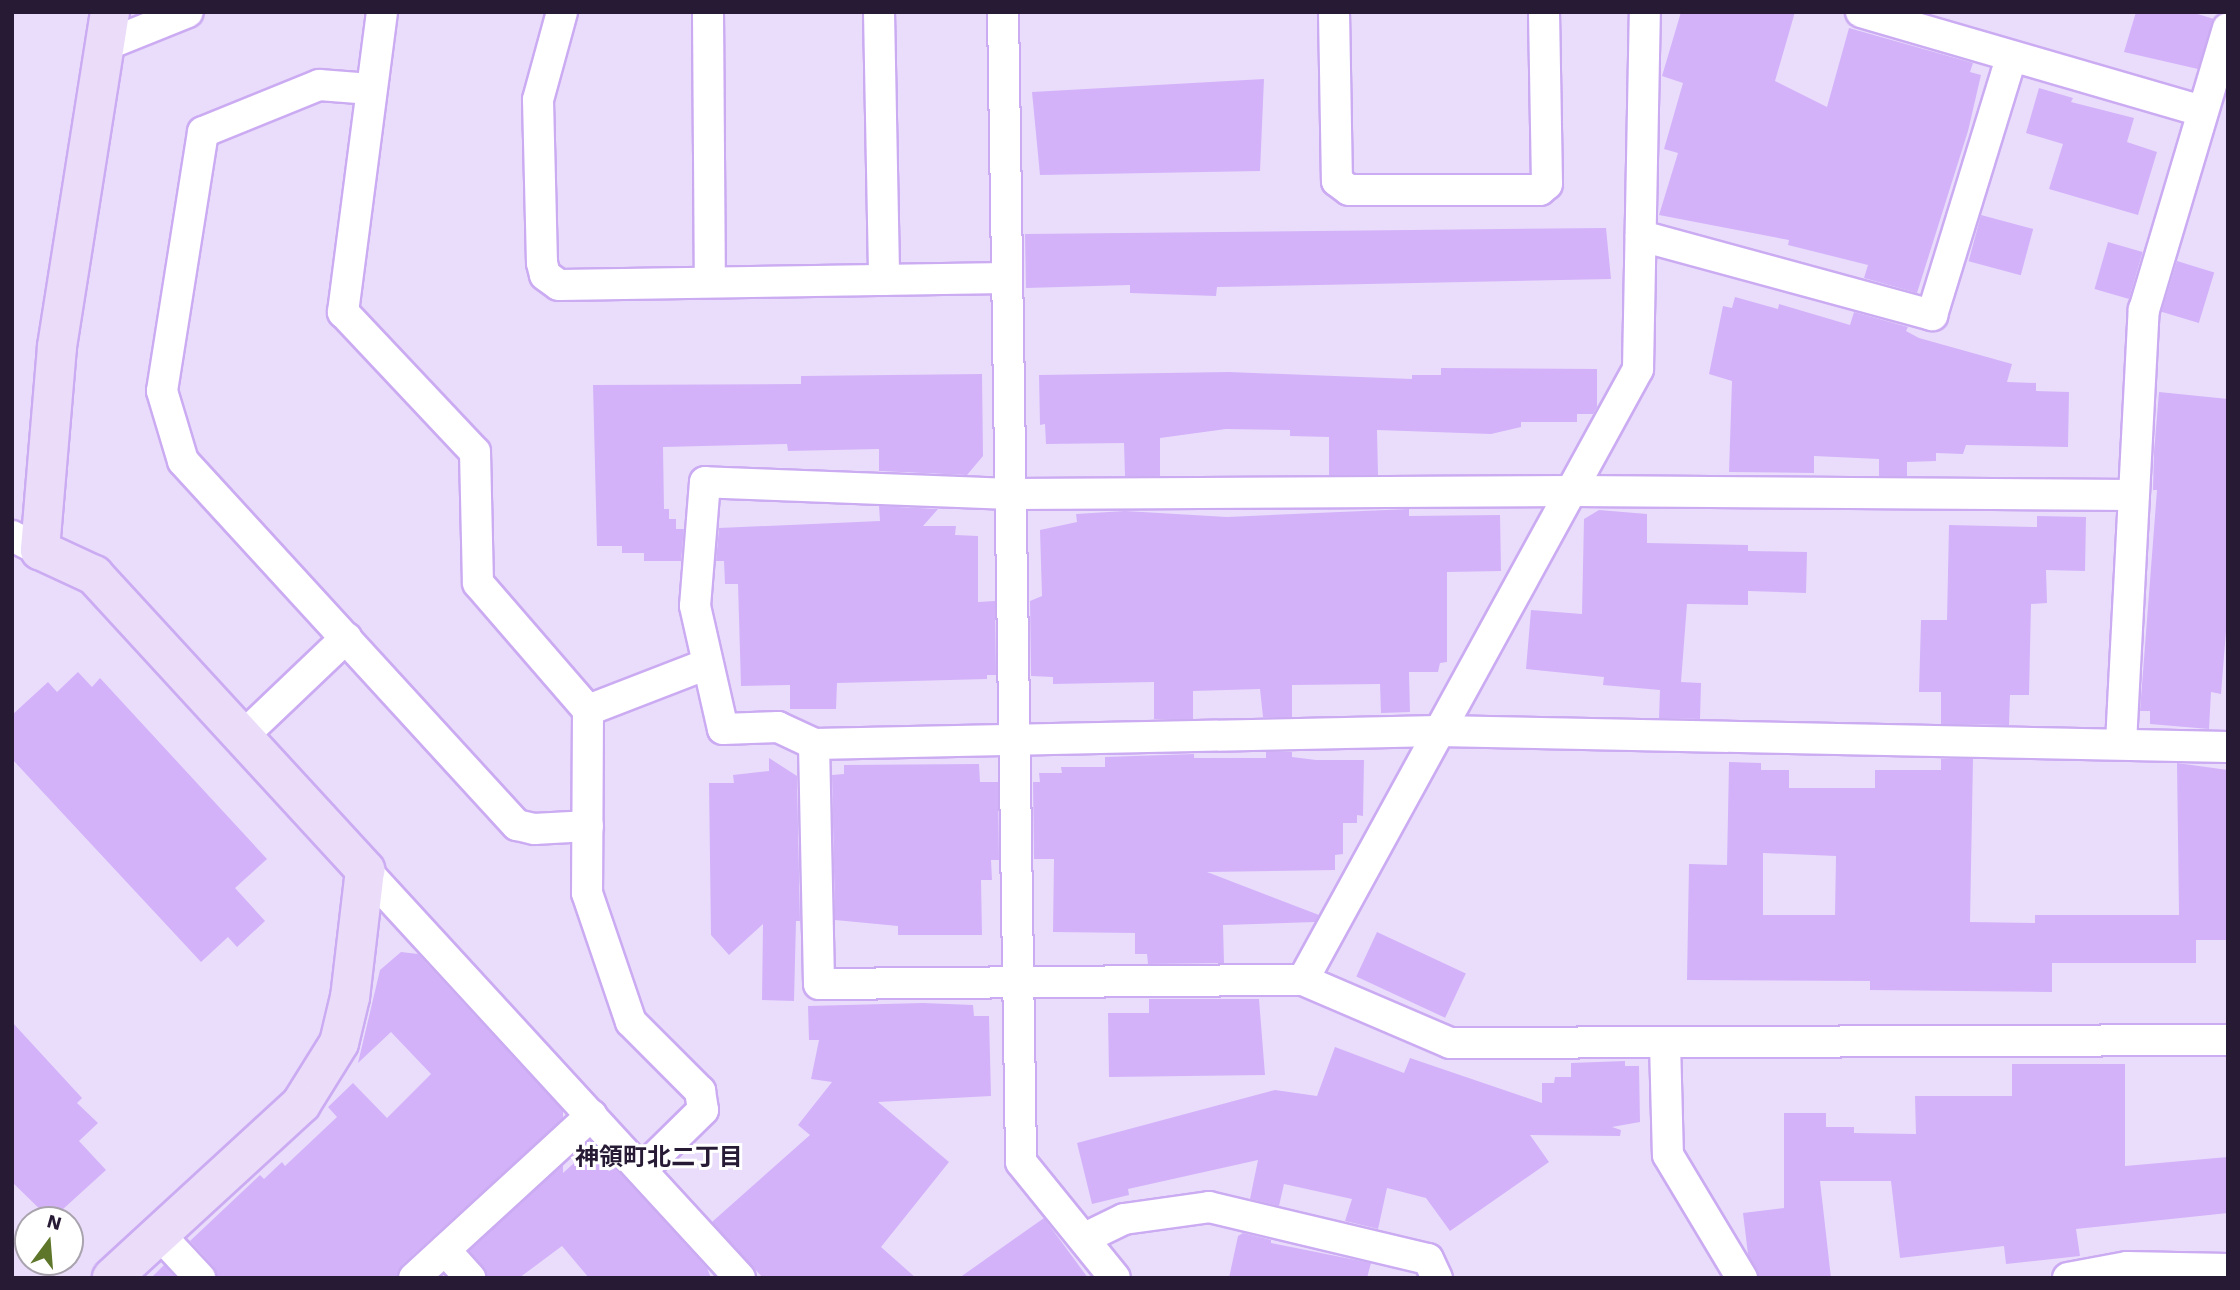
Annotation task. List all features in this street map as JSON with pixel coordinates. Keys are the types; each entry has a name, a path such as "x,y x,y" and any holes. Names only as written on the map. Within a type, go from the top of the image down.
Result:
{"street":[{"path":"188,12 108,29 26,543 94,575 740,1278"},
{"path":"382,12 343,312 475,452 478,583 589,710 587,893 631,1022 700,1091 703,1110 642,1170"},
{"path":"562,12 538,100 545,275 559,285 1007,278"},
{"path":"708,12 710,282"},
{"path":"879,12 884,280"},
{"path":"1003,12 1017,737 1016,982 1021,1162 1087,1237 1115,1278"},
{"path":"1334,12 1337,180 1349,190 1540,190 1547,184 1544,12"},
{"path":"1303,980 1439,731 1575,491 1638,369 1645,12"},
{"path":"1861,12 2011,58 2202,111"},
{"path":"2121,743 2144,310 2228,29"},
{"path":"1641,236 1932,315 2011,58"},
{"path":"371,89 319,85 203,132 162,391 183,461 517,825 535,829 588,826"},
{"path":"2133,495 1575,491 1012,494 705,482 695,606 723,729 778,727 814,744 1017,737 1439,731 2228,747"},
{"path":"242,737 346,638"},
{"path":"589,710 707,664"},
{"path":"814,744 819,984 1303,980 1450,1043 2228,1040"},
{"path":"112,1278 301,1104 338,1043 349,997 365,870"},
{"path":"1665,1042 1668,1155 1742,1278"},
{"path":"414,1278 592,1115"},
{"path":"1087,1237 1125,1219 1209,1207 1429,1259 1437,1278"},
{"path":"158,1233 200,1278"},
{"path":"445,1250 470,1278"},
{"path":"2068,1278 2127,1267 2228,1269"}],"building":[{"path":"1681,12 1795,12 1775,81 1827,107 1849,28 1973,63 1970,72 1981,75 1968,131 1917,293 1864,278 1868,265 1788,245 1789,240 1659,215 1678,153 1664,149 1683,83 1662,76"},
{"path":"2136,12 2191,12 2214,19 2198,69 2124,52"},
{"path":"1264,79 1260,171 1040,175 1032,92"},
{"path":"2039,88 2073,98 2071,102 2134,118 2127,142 2157,152 2138,215 2049,189 2063,144 2026,133"},
{"path":"1981,215 2033,229 2021,275 1969,261"},
{"path":"1606,228 1611,279 1217,287 1216,296 1130,293 1130,285 1026,288 1025,234"},
{"path":"2108,242 2143,252 2129,299 2094,289"},
{"path":"2177,261 2214,272 2199,323 2162,312"},
{"path":"1735,297 1778,309 1779,304 1850,325 1854,312 1908,327 1906,331 1919,338 2012,364 2007,382 2036,383 2036,391 2069,392 2068,447 1966,445 1963,454 1936,453 1936,461 1907,462 1907,476 1879,476 1879,459 1814,456 1814,473 1729,472 1732,381 1709,374 1723,306 1732,308"},
{"path":"1441,368 1597,369 1597,407 1593,414 1577,414 1577,422 1521,422 1521,427 1491,434 1377,430 1378,475 1329,475 1329,437 1290,436 1290,430 1226,429 1160,438 1160,476 1125,476 1124,443 1046,444 1045,424 1040,425 1039,375 1229,372 1412,379 1412,375 1441,375"},
{"path":"982,374 983,456 967,475 879,471 879,449 788,451 787,444 663,447 664,509 669,509 669,519 676,519 676,529 684,529 681,561 644,561 644,553 622,553 622,546 597,546 593,385 801,384 801,376"},
{"path":"2159,392 2228,399 2228,606 2221,694 2211,692 2209,729 2150,724 2150,711 2140,711 2157,490 2153,490"},
{"path":"879,506 938,509 923,526 956,526 955,535 978,536 978,602 995,601 996,675 987,675 987,679 837,683 836,709 790,709 790,685 741,686 738,584 725,584 724,561 716,561 719,528 880,521"},
{"path":"1409,509 1409,516 1500,515 1501,571 1447,572 1447,662 1440,663 1438,672 1409,672 1410,712 1381,713 1380,684 1292,685 1292,717 1263,717 1260,689 1193,691 1193,719 1154,719 1154,682 1053,684 1053,677 1031,676 1030,601 1042,596 1040,530 1077,522 1076,514 1125,511 1227,517"},
{"path":"1599,510 1647,514 1647,543 1748,545 1748,551 1807,552 1806,593 1748,591 1748,605 1687,604 1681,682 1701,683 1700,719 1659,718 1660,690 1603,685 1604,677 1526,669 1531,610 1582,614 1584,519"},
{"path":"2037,516 2086,517 2085,571 2046,570 2047,603 2031,604 2029,695 2010,695 2009,725 1941,724 1941,692 1919,692 1921,620 1947,620 1949,525 2037,527"},
{"path":"78,672 92,687 100,678 267,859 235,888 265,921 237,947 228,937 201,962 12,759 12,715 48,682 57,692"},
{"path":"1266,752 1292,752 1292,757 1316,760 1364,760 1363,816 1357,815 1357,823 1343,823 1343,854 1335,855 1335,870 1207,872 1319,915 1315,922 1223,925 1224,963 1148,964 1147,954 1135,954 1135,933 1053,932 1054,859 1034,859 1033,782 1040,782 1039,773 1062,773 1061,767 1105,767 1105,757 1194,754 1194,758 1266,758"},
{"path":"769,758 797,776 800,921 796,921 794,1001 762,1000 763,924 729,955 711,935 709,783 734,783 733,775 769,771"},
{"path":"1941,759 1973,759 1970,922 2035,923 2035,915 2179,915 2177,763 2228,770 2228,940 2196,940 2196,963 2052,963 2052,992 1870,990 1870,981 1687,980 1689,864 1727,865 1729,762 1761,763 1761,770 1789,770 1789,788 1875,788 1875,770 1941,770","holes":["1763,853 1836,856 1835,915 1763,915"]},
{"path":"979,764 980,782 998,782 999,860 991,860 992,880 981,880 982,935 898,935 898,926 835,920 832,775 844,774 844,765"},
{"path":"1377,932 1466,973 1445,1018 1356,976"},
{"path":"401,952 418,954 563,1111 563,1118 402,1265 397,1278 217,1278 213,1266 190,1241 260,1175 264,1179 282,1162 285,1166 337,1117 328,1107 353,1083 387,1118 431,1074 391,1032 358,1063 380,970"},
{"path":"1149,999 1259,999 1265,1075 1109,1077 1108,1013 1149,1013"},
{"path":"923,1003 973,1005 974,1016 989,1016 991,1096 878,1102 949,1162 881,1247 916,1278 763,1278 712,1222 810,1135 798,1125 832,1082 811,1079 819,1040 809,1040 808,1006"},
{"path":"12,1022 82,1098 77,1103 98,1123 79,1141 106,1170 66,1206 37,1206 12,1182"},
{"path":"1335,1047 1404,1073 1410,1058 1542,1103 1542,1083 1554,1083 1555,1077 1571,1077 1571,1063 1625,1061 1625,1066 1639,1066 1640,1122 1612,1127 1621,1130 1620,1136 1530,1135 1549,1162 1450,1231 1426,1198 1387,1188 1378,1229 1345,1221 1352,1199 1284,1184 1279,1206 1250,1199 1258,1160 1128,1189 1129,1195 1092,1204 1077,1143 1275,1090 1317,1096"},
{"path":"2012,1064 2125,1064 2125,1166 2228,1157 2228,1213 2076,1229 2080,1256 2006,1264 2004,1246 1900,1258 1891,1181 1820,1181 1831,1278 1759,1278 1748,1254 1743,1213 1784,1208 1784,1113 1826,1113 1826,1127 1854,1127 1854,1133 1916,1134 1915,1096 2012,1096"},
{"path":"594,1145 707,1268 711,1278 589,1278 562,1246 519,1278 487,1278 469,1251 563,1165 563,1173"},
{"path":"1044,1218 1088,1278 959,1278"},
{"path":"1243,1233 1271,1240 1271,1243 1371,1263 1367,1278 1229,1278 1238,1236"},
{"path":"164,1265 176,1278 151,1278"}],"district":[{"name":"神領町北二丁目","path":"659,1158"}]}
